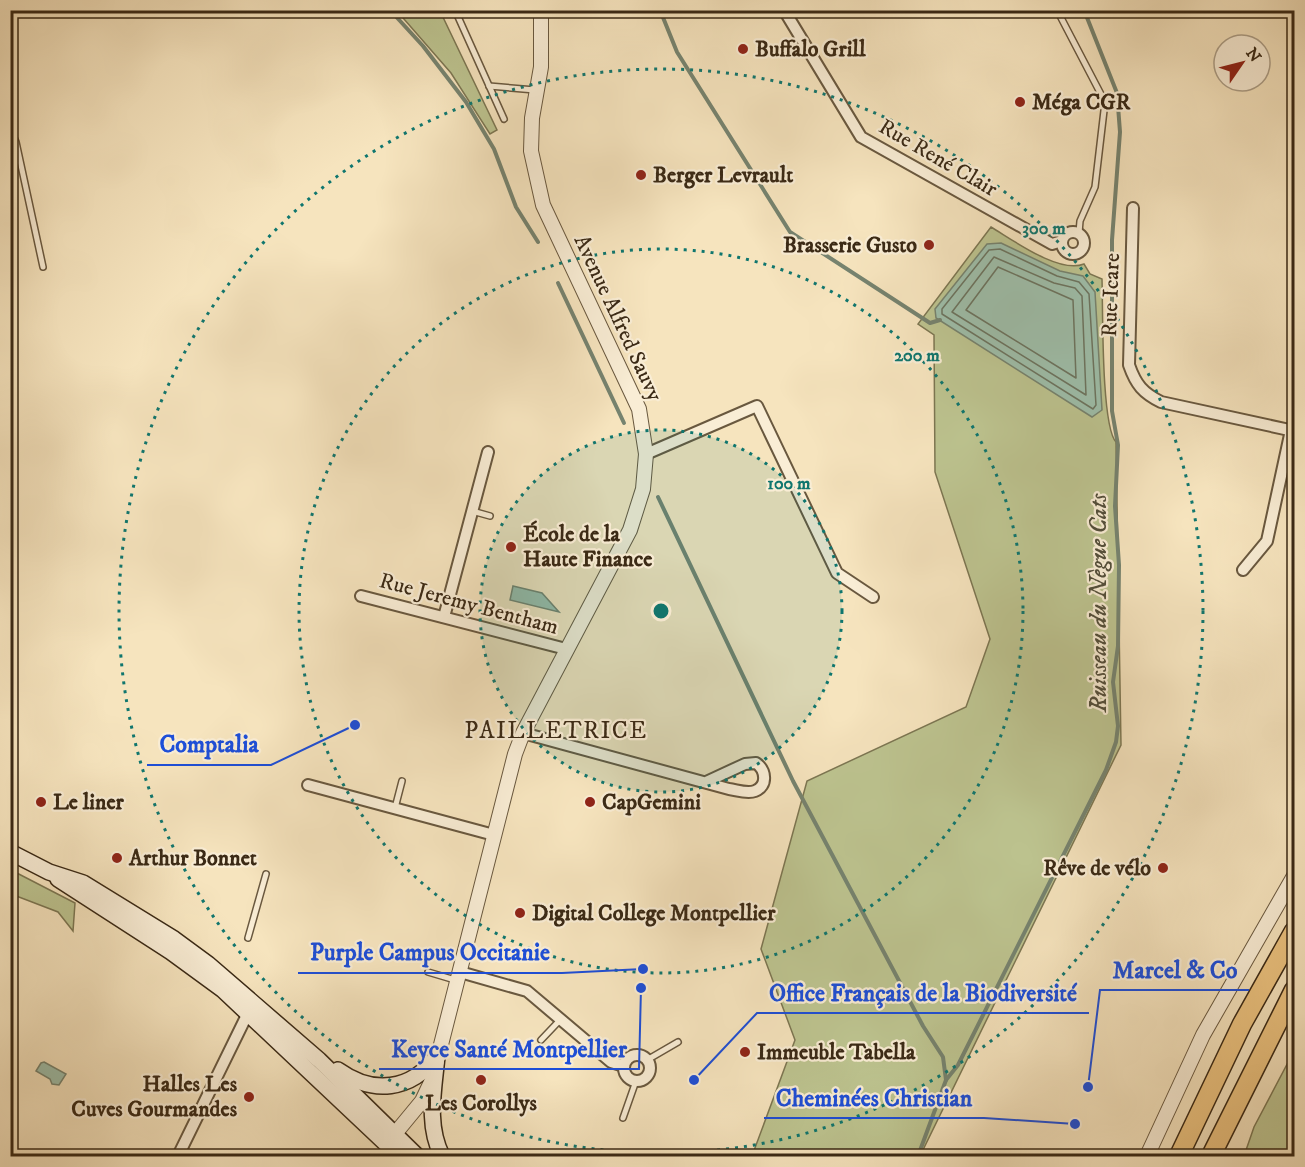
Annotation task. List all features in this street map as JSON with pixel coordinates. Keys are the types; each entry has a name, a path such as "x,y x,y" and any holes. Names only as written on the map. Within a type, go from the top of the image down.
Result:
{"highway":[{"path":"1179,1156 1226,1056 1294,931"},
{"path":"1211,1156 1294,990"}],"main road":[{"path":"10,852 49,872 83,883 174,939 250,1007 390,1144 416,1156"},
{"path":"250,1007 277,1038 288,1041 390,1144 399,1156"},
{"path":"250,1007 273,1013 335,1069 349,1078 365,1083 400,1085 415,1079 437,1056"},
{"path":"437,1056 431,1113 433,1133 442,1156"},
{"path":"1171,1156 1226,1056"},
{"path":"1220,1156 1242,1097"}],"street":[{"name":"Avenue Alfred Sauvy","path":"390,1144 422,1101 432,1080 494,835 523,733 630,530 644,489 646,454 639,409 554,228 538,188 531,151 532,118 543,34 539,10"},
{"name":"Rue René Clair","path":"784,10 861,137 1052,244 1062,241 1066,251 1073,254 1080,252 1085,242 1079,233"},
{"name":"Rue Icare","path":"1133,208 1129,365 1135,382 1145,394 1161,402 1293,430"},
{"path":"1062,241 1068,232 1079,233"},
{"path":"646,454 757,406 837,573 873,597"},
{"path":"1244,570 1267,541 1293,430"},
{"path":"444,617 488,452"},
{"name":"Rue Jeremy Bentham","path":"361,596 566,649"},
{"path":"523,733 706,782 748,792 757,790 763,784 765,777 764,771 756,763 745,764 706,782"},
{"path":"308,785 494,835"},
{"path":"1147,1156 1203,1035 1294,876"},
{"path":"458,976 527,991 562,1018 611,1062 624,1066"},
{"path":"178,1156 250,1007"},
{"path":"636,1055 647,1060 649,1072 644,1078 636,1081 626,1074 624,1066 628,1059 636,1055"}],"lane":[{"path":"455,10 504,119"},
{"path":"1057,10 1105,102 1095,187 1080,221 1079,233"},
{"path":"489,86 537,90"},
{"path":"10,128 16,142 43,267"},
{"path":"472,511 490,516"},
{"path":"395,808 402,781"},
{"path":"248,938 266,874"},
{"path":"428,972 458,976"},
{"path":"541,1040 562,1018"},
{"path":"647,1060 678,1042"},
{"path":"623,1118 636,1081"}],"green space":[{"path":"397,11 440,11 497,130 490,134 451,73"},
{"path":"991,227 1049,260 1074,266 1084,264 1090,274 1102,279 1105,391 1111,432 1116,442 1121,745 920,1156 752,1156 795,1040 761,949 807,781 966,707 990,639 935,472 934,335 918,324"},
{"path":"11,870 75,903 73,931 58,912 11,894"},
{"path":"1294,1051 1294,1156 1244,1156 1254,1127"}],"water":[{"path":"1001,243 1060,271 1083,276 1095,292 1102,410 1092,417 936,318 935,309 987,244"},
{"path":"513,586 542,593 559,612 510,600"},
{"path":"44,1062 66,1074 59,1085 52,1084 50,1079 36,1071"}],"waterway":[{"path":"390,10 423,46 466,102 494,149 516,207 538,242"},
{"path":"660,10 677,52 790,232 930,323 940,320"},
{"name":"Ruisseau du Nègue Cats","path":"918,1156 946,1080 958,1065 1106,770 1116,742 1118,726 1113,682 1118,646 1119,565 1115,506 1118,445 1112,411 1112,240 1120,132 1117,93 1084,10"},
{"path":"558,283 624,423"},
{"path":"658,497 793,781 923,1026 943,1057 946,1080"}],"place":[{"name":"Buffalo Grill","path":"743,49"},
{"name":"Méga CGR","path":"1020,102"},
{"name":"Berger Levrault","path":"641,175"},
{"name":"Brasserie Gusto","path":"929,245"},
{"name":"École de la Haute Finance","path":"511,547"},
{"name":"Comptalia","path":"355,725"},
{"name":"Le liner","path":"41,802"},
{"name":"CapGemini","path":"590,802"},
{"name":"Arthur Bonnet","path":"117,858"},
{"name":"Rêve de vélo","path":"1163,868"},
{"name":"Digital College Montpellier","path":"520,913"},
{"name":"Purple Campus Occitanie","path":"643,969"},
{"name":"Keyce Santé Montpellier","path":"641,988"},
{"name":"Immeuble Tabella","path":"745,1052"},
{"name":"Les Corollys","path":"481,1080"},
{"name":"Office Français de la Biodiversité","path":"694,1080"},
{"name":"Marcel & Co","path":"1088,1087"},
{"name":"Halles Les Cuves Gourmandes","path":"249,1097"},
{"name":"Cheminées Christian","path":"1075,1124"}],"district":[{"name":"PAILLETRICE","path":"556,731"}]}
